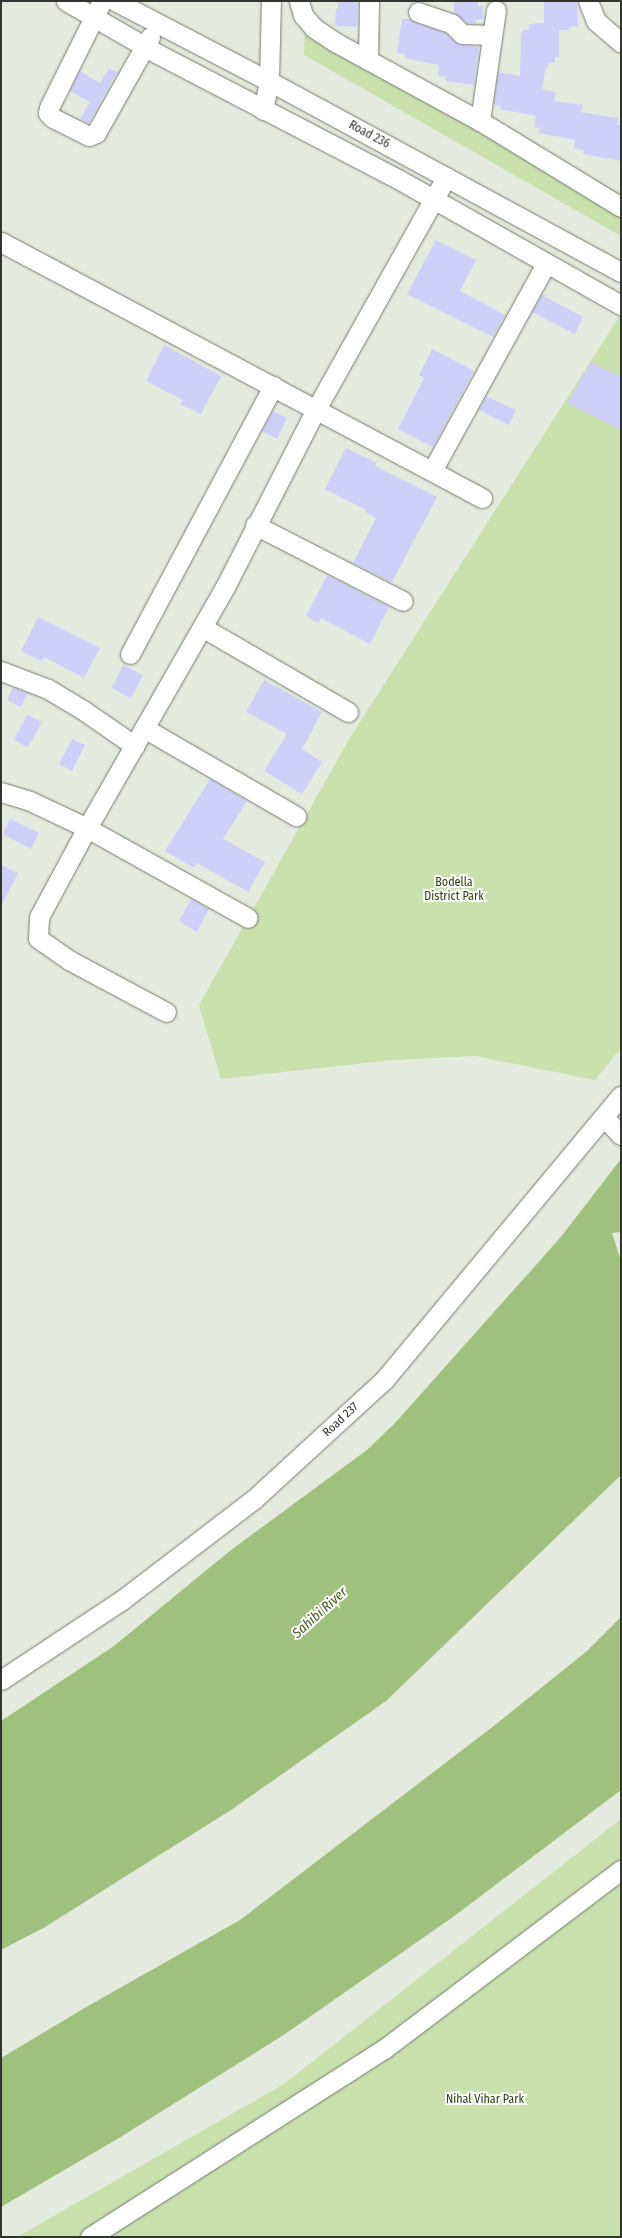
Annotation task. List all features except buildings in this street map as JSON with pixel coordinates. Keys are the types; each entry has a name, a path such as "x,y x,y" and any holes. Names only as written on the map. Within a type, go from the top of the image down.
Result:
{"street":[{"path":"66,1 98,9 144,47 432,200 621,305"},
{"name":"Road 236","path":"115,1 269,81 621,272"},
{"path":"368,60 369,1"},
{"path":"588,1 596,20 621,43"},
{"path":"263,110 269,81 271,8 301,8 314,28 480,122 621,206"},
{"path":"98,9 48,113 53,118 89,136 96,133 158,23"},
{"path":"480,122 496,10"},
{"path":"418,12 452,24 462,34 492,35"},
{"path":"166,1012 69,960 38,938 39,918 87,828 202,628 316,410 446,177"},
{"path":"1,242 482,498"},
{"path":"432,470 546,264"},
{"path":"130,654 273,386"},
{"path":"255,525 403,601"},
{"path":"202,628 348,712"},
{"path":"1,671 48,689 83,710 135,746"},
{"path":"144,728 296,816"},
{"path":"1,792 30,800 87,828 248,918"},
{"name":"Road 237","path":"1,1680 122,1600 254,1499 384,1380 621,1096"},
{"path":"604,1117 621,1135"},
{"path":"90,2237 384,2049 621,1870"}],"green space":[{"path":"305,16 621,194 621,236 304,55"},
{"name":"Bodella District Park","path":"619,317 621,318 621,1048 595,1080 475,1056 393,1060 221,1079 199,1005 351,736"},
{"name":"Nihal Vihar Park","path":"621,1819 621,2237 17,2237 284,2084"}],"water":[{"name":"Sahibi River","path":"621,1159 621,1232 612,1233 621,1261 621,1475 386,1701 231,1810 45,1927 1,1950 1,1721 114,1646 231,1550 367,1450 396,1422 560,1238"},
{"path":"621,1617 621,1790 453,1917 285,2034 119,2138 1,2207 1,2058 88,2006 240,1920 495,1725 587,1651"}]}
